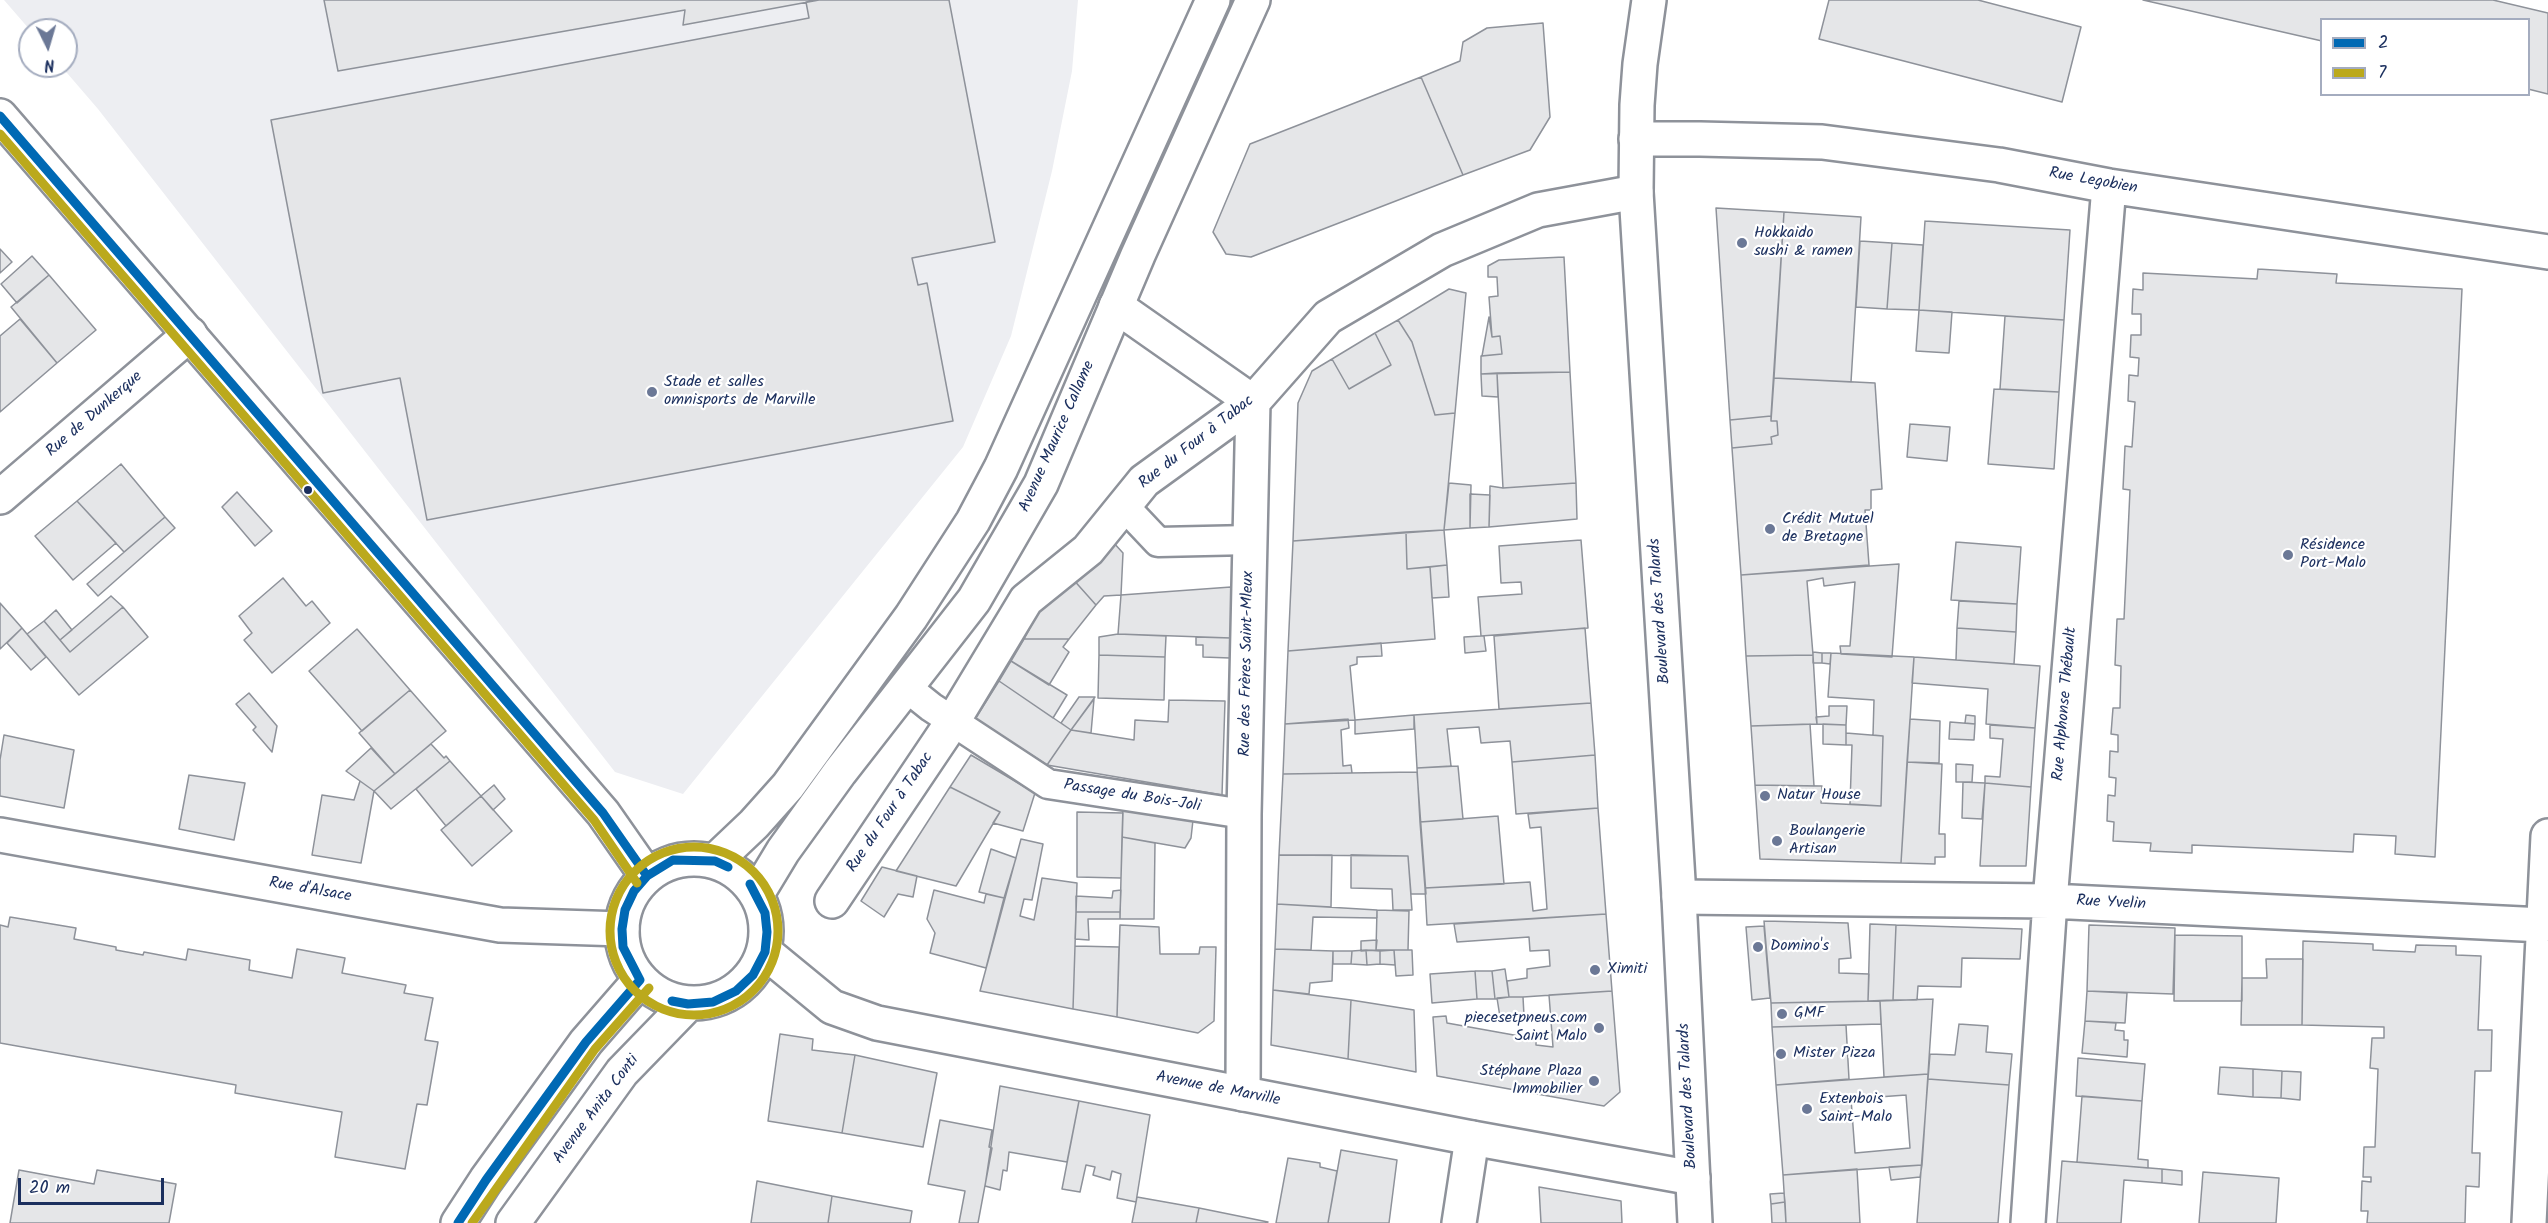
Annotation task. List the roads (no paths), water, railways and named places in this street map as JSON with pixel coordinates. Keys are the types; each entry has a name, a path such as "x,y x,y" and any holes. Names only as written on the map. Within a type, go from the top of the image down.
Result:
{"street":[{"path":"715,861 754,824 788,786 911,617 973,521 1001,468 1213,0"},
{"name":"Avenue Maurice Callame","path":"757,894 783,851 840,772 974,600 1041,484 1116,306 1253,0"},
{"name":"Boulevard des Talards","path":"1649,0 1640,64 1636,192 1679,897 1695,1223"},
{"path":"0,116 603,813 647,876"},
{"name":"Rue Legobien","path":"1636,139 1822,142 1999,165 2109,186 2548,252"},
{"name":"Rue Alphonse Thébault","path":"2028,1223 2050,901 2109,186"},
{"name":"Rue du Four à Tabac","path":"832,901 953,721 1026,600 1088,550 1144,481 1253,402 1328,317 1442,250 1538,210 1636,192"},
{"path":"1116,306 1253,402"},
{"name":"Rue de Dunkerque","path":"0,497 190,334"},
{"name":"Rue des Frères Saint-Mleux","path":"1243,1094 1244,814 1253,402"},
{"name":"Rue d'Alsace","path":"0,835 500,925 622,929"},
{"path":"2529,1223 2542,1065 2543,925 2548,836"},
{"path":"673,860 715,861 741,875 757,894 765,913 767,932 765,952 753,975 736,992 713,1002 688,1004 672,1001 657,994 640,980 630,964 623,947 622,929 625,910 634,891 647,876 673,860"},
{"name":"Rue Yvelin","path":"1679,897 2050,901 2543,925"},
{"name":"Avenue de Marville","path":"765,952 832,1006 877,1023 1472,1138 1693,1178"},
{"path":"458,1223 586,1042 640,980"},
{"name":"Avenue Anita Conti","path":"513,1223 622,1072 688,1004"},
{"path":"1459,1223 1472,1138"}],"lane":[{"path":"1124,506 1158,542 1250,540"},
{"name":"Passage du Bois-Joli","path":"906,687 918,698 1048,784 1244,814"}],"place":[{"name":"Hokkaido sushi & ramen","path":"1742,243"},
{"name":"Stade et salles omnisports de Marville","path":"652,392"},
{"name":"Crédit Mutuel de Bretagne","path":"1770,529"},
{"name":"Résidence Port-Malo","path":"2288,555"},
{"name":"Natur House","path":"1765,796"},
{"name":"Boulangerie Artisan","path":"1777,841"},
{"name":"Domino's","path":"1758,947"},
{"name":"Ximiti","path":"1595,970"},
{"name":"GMF","path":"1782,1014"},
{"name":"piecesetpneus.com Saint Malo","path":"1599,1028"},
{"name":"Mister Pizza","path":"1781,1054"},
{"name":"Stéphane Plaza Immobilier","path":"1594,1081"},
{"name":"Extenbois Saint-Malo","path":"1807,1109"}]}
